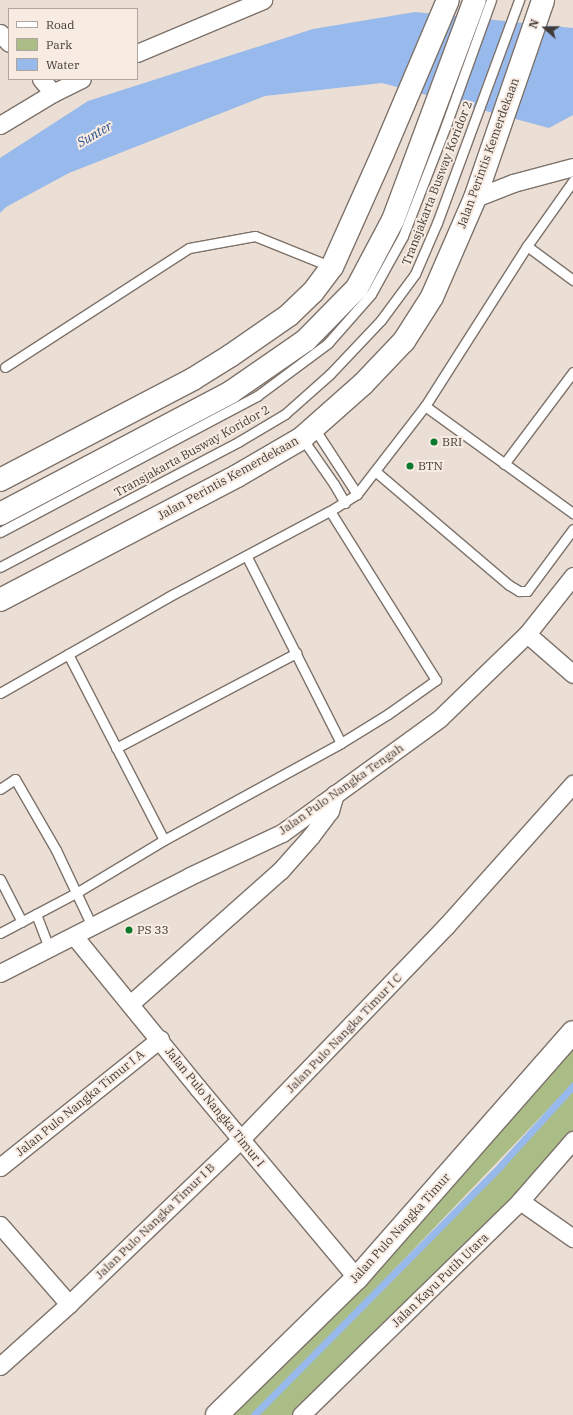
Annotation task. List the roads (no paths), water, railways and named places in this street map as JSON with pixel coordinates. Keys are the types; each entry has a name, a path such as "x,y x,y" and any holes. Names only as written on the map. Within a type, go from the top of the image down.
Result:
{"main road":[{"path":"0,480 193,379 230,356 289,315 313,292 332,267 406,100 448,0"},
{"path":"0,514 230,392 306,340 357,288 393,220 438,121 475,0"},
{"name":"Jalan Perintis Kemerdekaan","path":"0,600 237,476 308,433 363,384 404,341 432,297 475,198 495,136 543,1"},
{"name":"Jalan Pulo Nangka Timur","path":"217,1415 357,1278 573,1032"}],"street":[{"path":"138,53 263,0"},
{"path":"0,33 8,43"},
{"path":"42,80 53,93"},
{"path":"0,125 53,93 80,80"},
{"path":"475,198 513,183 573,167"},
{"name":"Jalan Pulo Nangka Tengah","path":"0,973 190,876 282,833 440,718 527,634 573,576"},
{"path":"527,634 573,674"},
{"name":"Jalan Pulo Nangka Timur I C","path":"241,1139 446,926 573,784"},
{"path":"130,1004 280,871 311,836 330,811 335,794"},
{"name":"Jalan Pulo Nangka Timur I","path":"74,936 357,1278"},
{"name":"Jalan Pulo Nangka Timur I A","path":"0,1167 160,1039"},
{"name":"Jalan Pulo Nangka Timur I B","path":"0,1366 69,1304 241,1139"},
{"name":"Jalan Kayu Putih Utara","path":"301,1415 520,1201 573,1140"},
{"path":"520,1201 573,1238"},
{"path":"0,1225 69,1304"}],"lane":[{"name":"Transjakarta Busway Koridor 2","path":"0,532 257,396 328,344 371,294 399,242 438,121 492,0"},
{"name":"Transjakarta Busway Koridor 2","path":"0,568 238,442 285,414 330,374 381,320 415,274 438,223 519,1"},
{"path":"0,693 168,598 330,512 356,494 425,406 527,246 573,181"},
{"path":"5,367 189,248 255,236 332,267"},
{"path":"527,246 573,280"},
{"path":"504,464 573,372"},
{"path":"425,406 573,513"},
{"path":"308,433 356,494"},
{"path":"308,433 345,503"},
{"path":"375,471 509,585 519,591 527,591 573,529"},
{"path":"0,933 76,893 164,840 341,743 388,714 436,680 330,512"},
{"path":"247,557 341,743"},
{"path":"116,748 296,653"},
{"path":"68,654 164,840"},
{"path":"0,789 15,779 56,850 92,926"},
{"path":"0,879 22,922"},
{"path":"36,914 49,948"}],"water":[{"name":"Sunter","path":"415,12 573,28 573,115 549,128 382,83 265,96 69,173 6,207 0,213 0,158 88,101 313,29"}],"waterway":[{"path":"254,1415 501,1165 573,1086"}],"place":[{"name":"BRI","path":"434,442"},
{"name":"BTN","path":"410,466"},
{"name":"PS 33","path":"129,930"}]}
